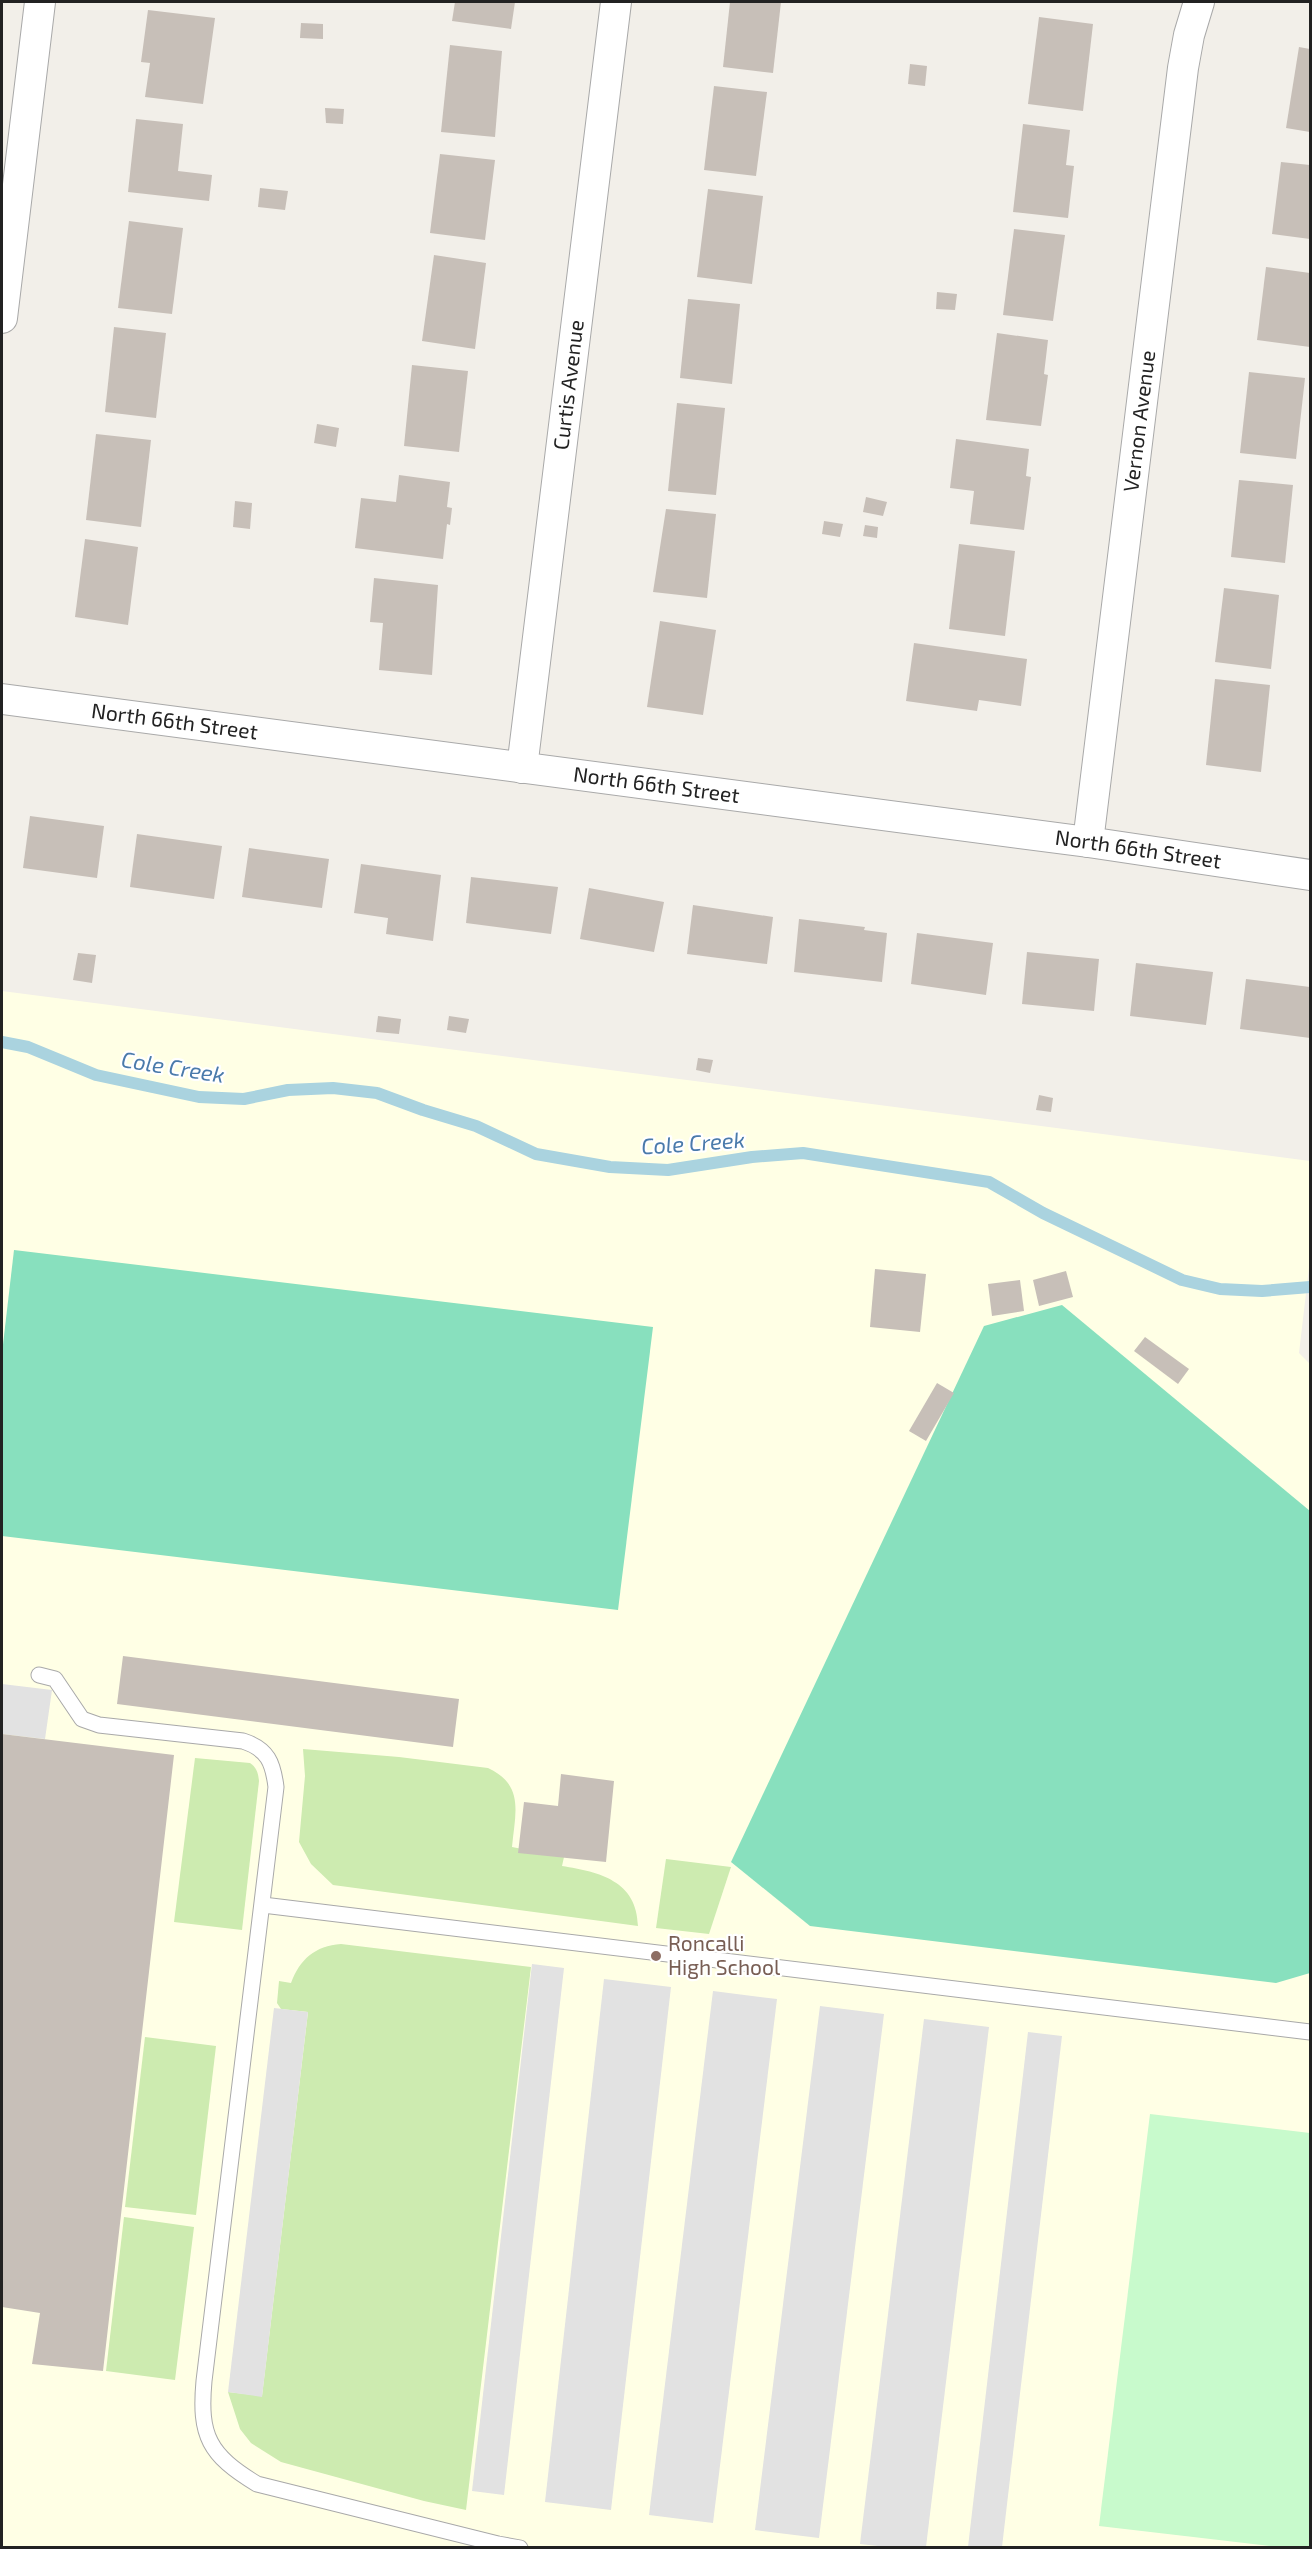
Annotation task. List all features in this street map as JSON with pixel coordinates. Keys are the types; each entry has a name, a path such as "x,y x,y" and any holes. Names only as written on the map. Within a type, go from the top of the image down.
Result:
{"street":[{"path":"2,318 40,2"},
{"name":"Curtis Avenue","path":"522,768 616,2"},
{"name":"Vernon Avenue","path":"1088,842 1183,68 1189,35 1199,2"},
{"name":"North 66th Street","path":"2,699 1088,842 1311,875"}],"lane":[{"path":"39,1675 55,1679 82,1719 99,1725 243,1741 257,1745 273,1768 276,1787 263,1905 204,2381 201,2412 206,2434 232,2470 257,2484 498,2544 520,2547"},
{"path":"263,1905 1311,2032"}],"shaded area":[{"name":"Roncalli High School","path":"2,991 1310,1161 1310,1259 1299,1353 1310,1364 1310,2547 2,2548"},
{"path":"2,1684 52,1690 45,1739 2,1734"},
{"path":"532,1964 564,1968 504,2495 472,2491"},
{"path":"604,1979 671,1987 611,2510 545,2502"},
{"path":"713,1991 777,1999 713,2523 649,2515"},
{"path":"820,2006 884,2014 819,2538 755,2530"},
{"path":"274,2008 308,2012 262,2397 228,2392"},
{"path":"924,2019 989,2027 926,2547 887,2547 860,2544"},
{"path":"1028,2032 1062,2036 1002,2547 968,2547"}],"green space":[{"path":"14,1250 653,1327 618,1610 2,1536 2,1353"},
{"path":"1062,1305 1310,1511 1310,1973 1276,1983 810,1926 731,1862 984,1326"},
{"path":"303,1749 399,1757 488,1768 500,1775 513,1792 515,1812 512,1847 564,1857 562,1866 590,1872 614,1881 631,1898 638,1926 333,1885 311,1864 299,1842 305,1776"},
{"path":"195,1758 250,1763 258,1773 259,1781 242,1930 174,1922"},
{"path":"666,1859 731,1867 709,1934 656,1928"},
{"path":"341,1944 531,1967 466,2510 424,2501 281,2462 251,2443 240,2429 228,2392 262,2396 308,2012 281,2009 277,2003 279,1981 291,1983 299,1967 310,1955 323,1948"},
{"path":"145,2037 216,2046 196,2215 125,2207"},
{"path":"1150,2114 1310,2133 1310,2547 1279,2547 1099,2526"},
{"path":"124,2217 194,2227 175,2380 106,2371"}],"building":[{"path":"455,2 515,2 511,29 452,21"},
{"path":"730,2 781,2 773,73 723,67"},
{"path":"148,10 215,18 203,104 145,97 150,63 141,62"},
{"path":"1039,17 1093,24 1083,111 1028,104"},
{"path":"301,23 323,24 323,39 300,38"},
{"path":"450,45 502,51 495,137 441,132"},
{"path":"1299,47 1310,49 1310,132 1286,128"},
{"path":"910,64 927,66 925,86 908,84"},
{"path":"714,86 767,92 756,176 704,170"},
{"path":"325,108 344,109 343,124 326,123"},
{"path":"136,119 183,124 178,171 212,175 209,201 128,192"},
{"path":"1023,124 1070,130 1066,165 1074,166 1068,218 1013,212"},
{"path":"440,154 495,160 485,240 430,233"},
{"path":"1281,162 1310,165 1310,239 1272,234"},
{"path":"260,188 288,191 285,210 258,207"},
{"path":"708,189 763,196 752,284 697,277"},
{"path":"129,221 183,228 172,314 118,308"},
{"path":"1014,229 1065,235 1053,321 1003,315"},
{"path":"434,255 486,263 475,349 422,341"},
{"path":"1266,267 1310,273 1310,347 1257,340"},
{"path":"937,292 957,294 955,310 936,309"},
{"path":"688,299 740,304 732,384 680,378"},
{"path":"114,327 166,333 156,418 105,412"},
{"path":"997,333 1048,340 1044,374 1048,375 1041,426 986,420"},
{"path":"412,365 468,371 459,452 404,446"},
{"path":"1249,372 1305,378 1296,459 1240,453"},
{"path":"677,403 725,408 716,495 668,491"},
{"path":"317,424 339,428 336,447 314,443"},
{"path":"96,434 151,440 141,527 86,520"},
{"path":"956,439 1029,449 1026,476 1031,477 1024,530 970,524 974,491 950,488"},
{"path":"399,475 450,482 447,507 452,508 450,525 447,524 443,559 355,548 361,498 396,502"},
{"path":"1239,480 1293,485 1285,563 1231,557"},
{"path":"866,497 887,502 883,516 863,512"},
{"path":"235,501 252,503 250,529 233,527"},
{"path":"666,509 716,514 707,598 653,592"},
{"path":"824,521 843,524 840,537 822,534"},
{"path":"865,525 878,527 877,538 863,536"},
{"path":"85,539 138,547 128,625 75,617"},
{"path":"959,544 1015,551 1005,636 949,629"},
{"path":"374,578 438,585 432,675 379,670 383,623 370,622"},
{"path":"1224,588 1279,595 1271,669 1215,662"},
{"path":"660,621 716,630 703,715 647,707"},
{"path":"914,643 1027,659 1021,706 979,700 977,711 906,701"},
{"path":"1215,679 1270,685 1261,772 1206,765"},
{"path":"30,816 104,826 97,878 23,868"},
{"path":"137,834 222,846 214,899 130,887"},
{"path":"249,848 329,859 322,908 242,897"},
{"path":"361,864 441,875 433,941 386,934 388,918 354,913"},
{"path":"471,877 558,887 551,934 466,923"},
{"path":"589,888 664,902 654,952 580,939"},
{"path":"693,905 773,917 767,964 687,954"},
{"path":"799,919 865,927 864,930 887,933 882,982 794,972"},
{"path":"917,933 993,943 986,995 911,984"},
{"path":"1027,952 1099,959 1094,1011 1022,1004"},
{"path":"78,953 96,955 92,983 73,980"},
{"path":"1136,963 1213,972 1206,1025 1130,1016"},
{"path":"1246,979 1310,987 1310,1038 1240,1029"},
{"path":"378,1016 401,1019 399,1034 376,1032"},
{"path":"449,1016 469,1019 466,1033 447,1030"},
{"path":"698,1058 713,1060 710,1073 696,1070"},
{"path":"1039,1095 1053,1098 1051,1112 1036,1110"},
{"path":"875,1269 926,1274 920,1332 870,1327"},
{"path":"1066,1271 1073,1297 1039,1306 1033,1280"},
{"path":"1020,1280 1024,1311 992,1316 988,1284"},
{"path":"1145,1337 1189,1369 1178,1384 1134,1351"},
{"path":"937,1383 954,1393 926,1441 909,1431"},
{"path":"123,1656 459,1699 453,1747 117,1704"},
{"path":"2,1734 174,1755 103,2371 32,2364 40,2313 2,2307"},
{"path":"561,1774 614,1781 606,1862 518,1853 524,1802 558,1806"}],"waterway":[{"name":"Cole Creek","path":"2,1042 28,1047 96,1075 199,1097 244,1099 288,1090 333,1088 377,1093 476,1126 536,1154 610,1167 668,1170 752,1157 803,1153 989,1182 1043,1213 1182,1280 1220,1289 1262,1291 1310,1287"}],"place":[{"name":"Roncalli High School","path":"656,1956"}]}
